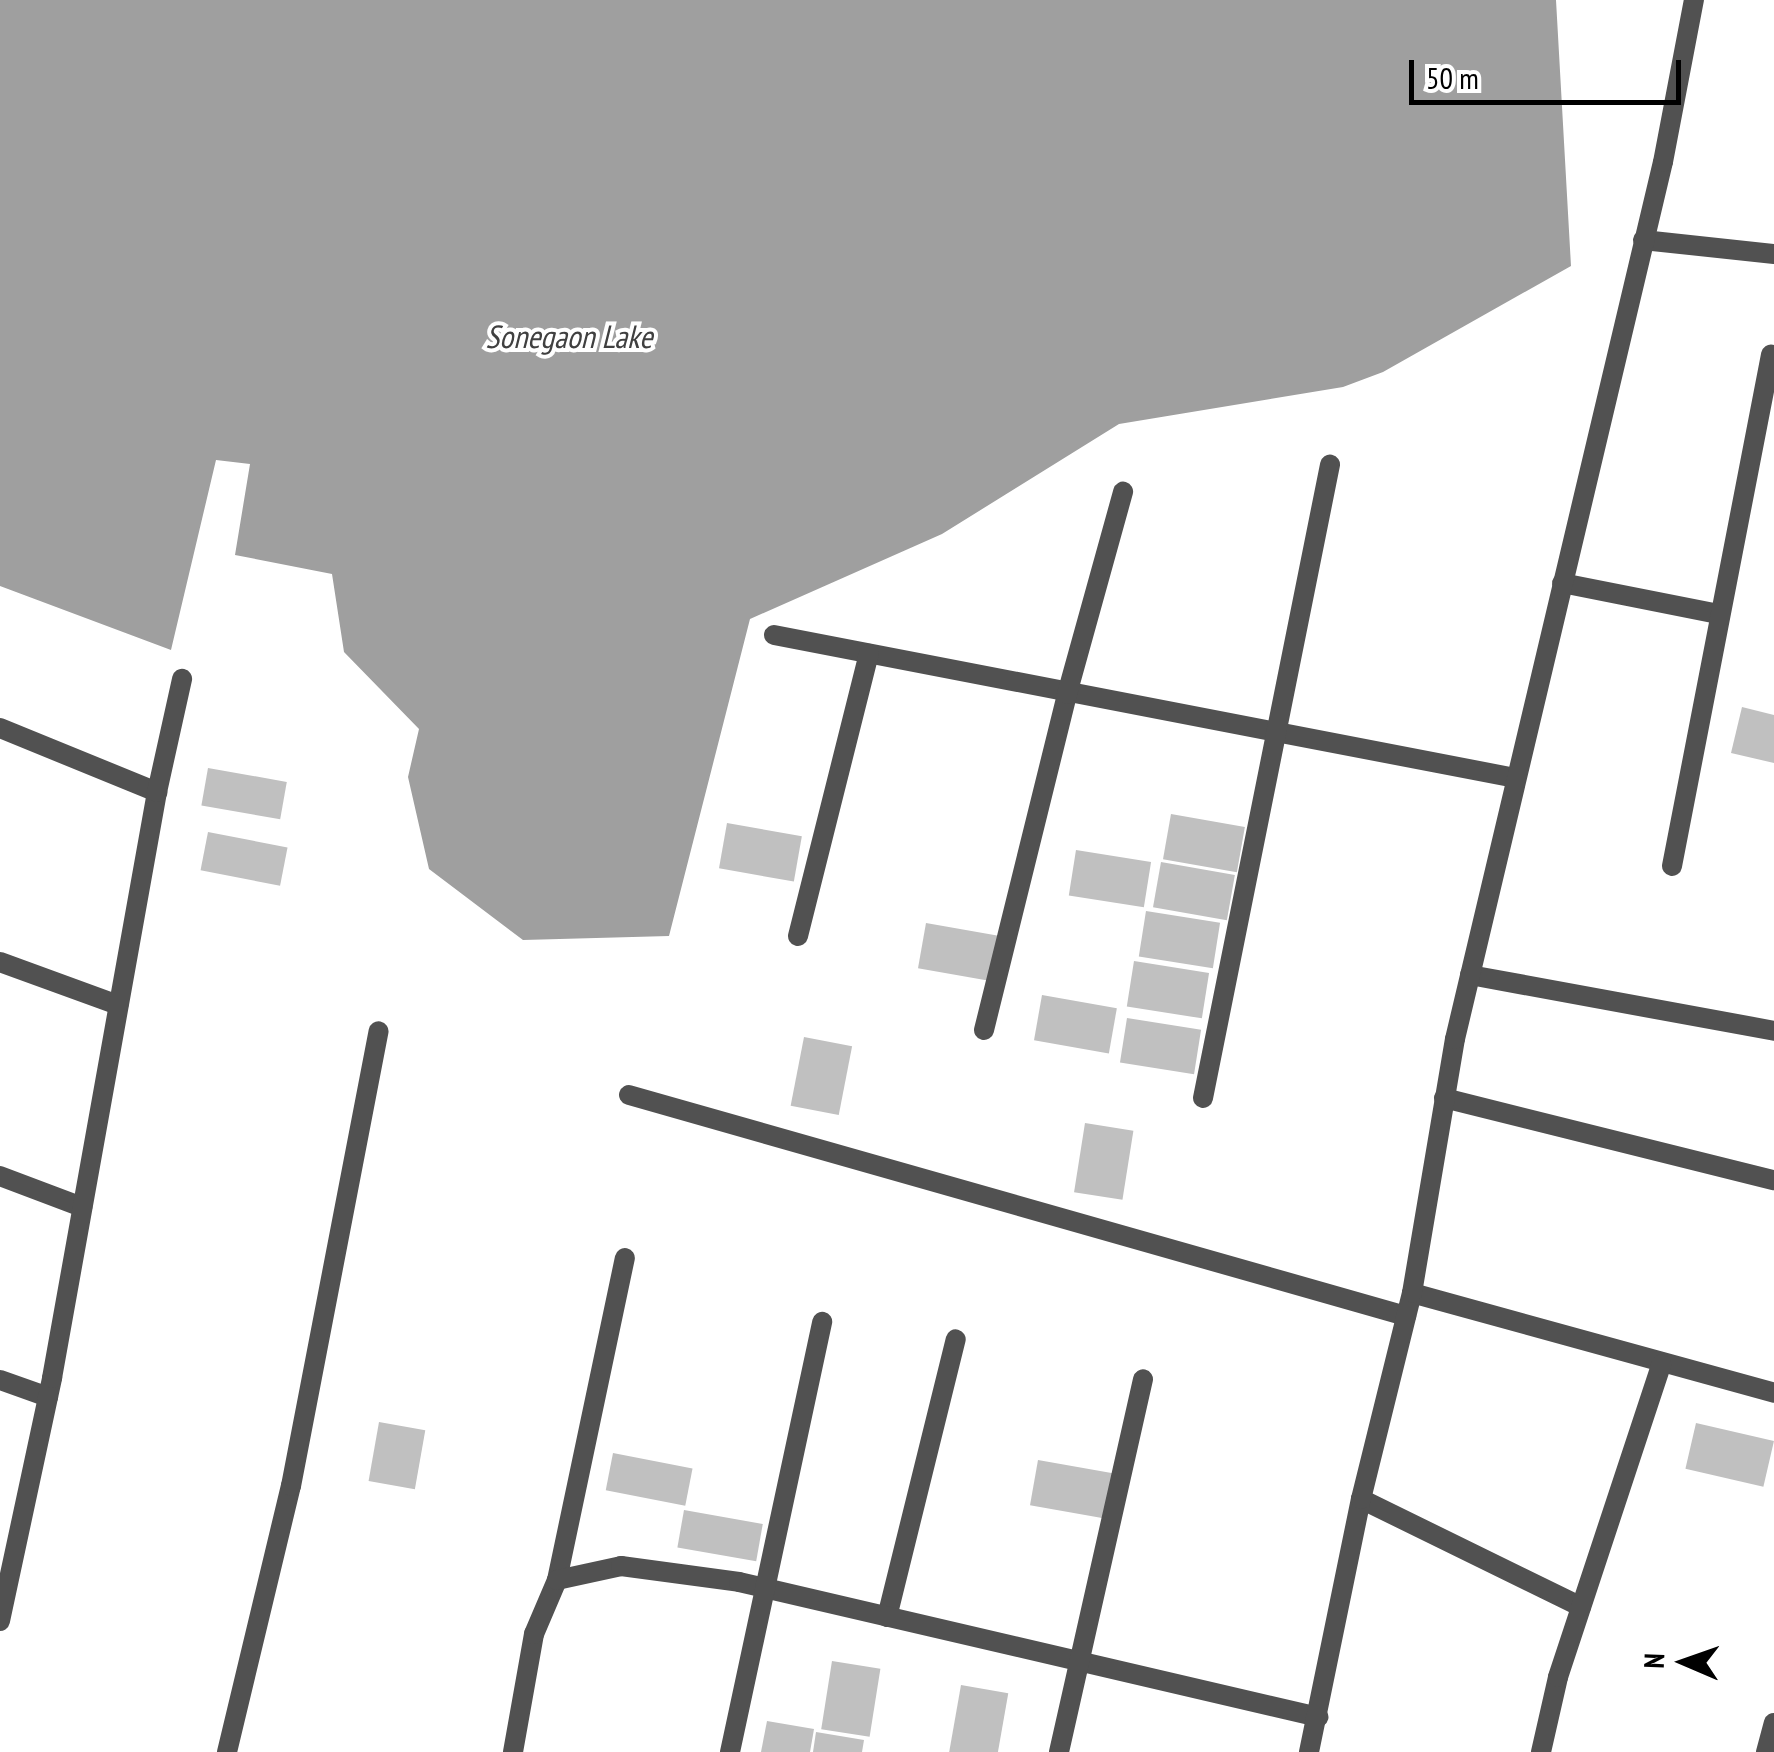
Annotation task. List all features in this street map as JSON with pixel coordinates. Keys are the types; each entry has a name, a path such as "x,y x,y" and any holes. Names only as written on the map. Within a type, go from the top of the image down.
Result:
{"street":[{"path":"1309,1752 1361,1499 1412,1293 1444,1098 1470,975 1643,240 1694,0"},
{"path":"1643,240 1774,254"},
{"path":"1672,866 1771,355"},
{"path":"1203,1098 1330,465"},
{"path":"984,1030 1067,694 1123,492"},
{"path":"1562,584 1719,614"},
{"path":"774,635 1516,778"},
{"path":"798,936 869,654"},
{"path":"0,1621 48,1396 157,792 182,679"},
{"path":"0,728 157,792"},
{"path":"0,962 118,1004"},
{"path":"1470,975 1774,1030"},
{"path":"227,1752 291,1486 379,1031"},
{"path":"629,1095 1406,1316"},
{"path":"1444,1098 1774,1180"},
{"path":"0,1176 82,1207"},
{"path":"513,1752 534,1634 558,1580 625,1258"},
{"path":"1412,1293 1661,1365 1774,1393"},
{"path":"730,1752 822,1322"},
{"path":"887,1616 956,1338"},
{"path":"1541,1752 1558,1677 1661,1365"},
{"path":"1059,1752 1142,1379"},
{"path":"0,1380 48,1396"},
{"path":"1361,1499 1582,1607"},
{"path":"558,1580 621,1566 764,1588 1318,1717"},
{"path":"1766,1752 1774,1723"}],"water":[{"name":"Sonegaon Lake","path":"0,0 1556,0 1571,266 1383,372 1343,387 1119,424 942,534 750,619 669,936 523,940 429,869 408,777 419,729 344,652 332,574 235,555 250,464 216,460 171,650 0,586"}],"building":[{"path":"1742,707 1774,715 1774,763 1731,753"},
{"path":"208,768 287,782 280,819 201,805"},
{"path":"1171,814 1245,827 1237,872 1163,859"},
{"path":"727,823 802,836 794,881 719,868"},
{"path":"208,832 288,847 280,886 201,870"},
{"path":"1076,850 1151,862 1144,907 1069,895"},
{"path":"1161,862 1235,875 1227,920 1153,907"},
{"path":"1146,911 1220,923 1213,968 1139,956"},
{"path":"926,923 1000,936 992,981 918,968"},
{"path":"1134,961 1209,973 1202,1018 1127,1006"},
{"path":"1042,995 1117,1008 1109,1053 1034,1040"},
{"path":"1127,1018 1201,1030 1194,1074 1120,1062"},
{"path":"804,1037 852,1046 839,1115 791,1106"},
{"path":"1085,1123 1133,1131 1122,1200 1074,1192"},
{"path":"379,1422 425,1430 415,1489 369,1481"},
{"path":"1696,1423 1774,1441 1763,1487 1685,1469"},
{"path":"613,1453 693,1468 685,1506 606,1490"},
{"path":"1038,1460 1113,1473 1105,1518 1030,1505"},
{"path":"684,1510 763,1524 756,1561 677,1547"},
{"path":"832,1661 880,1669 870,1737 821,1729"},
{"path":"961,1685 1008,1693 998,1752 949,1752"},
{"path":"767,1721 814,1729 810,1752 761,1752"},
{"path":"816,1732 864,1740 862,1752 813,1752"}]}
